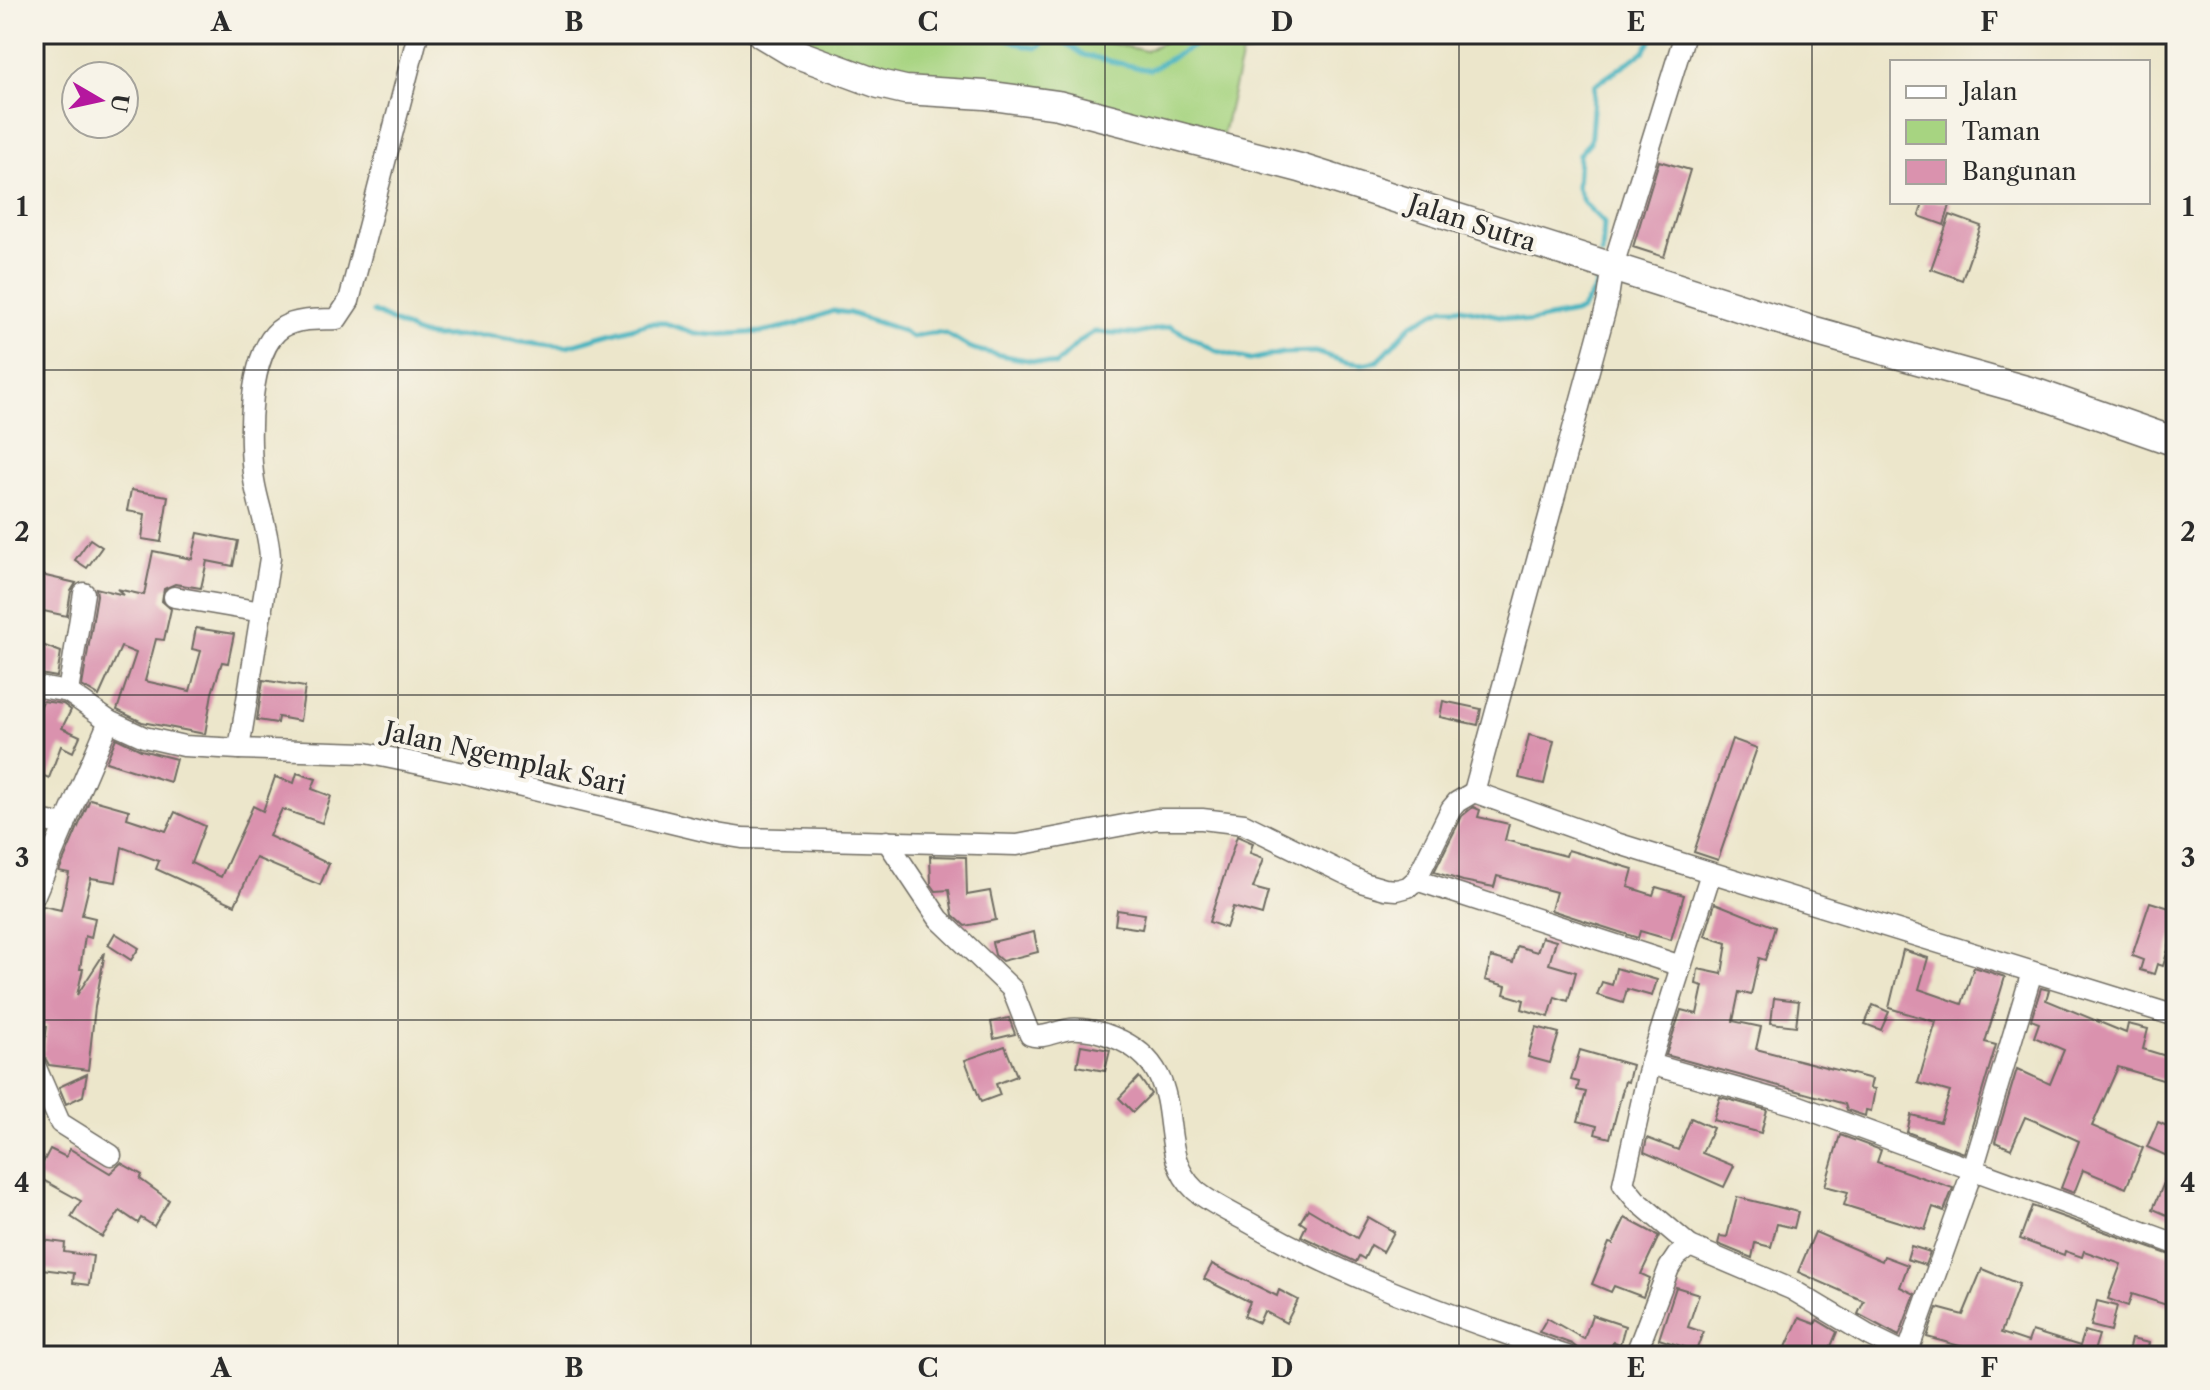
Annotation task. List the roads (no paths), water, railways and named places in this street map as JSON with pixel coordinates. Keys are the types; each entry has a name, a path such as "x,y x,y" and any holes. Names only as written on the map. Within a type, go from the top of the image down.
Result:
{"street":[{"path":"239,749 270,558 269,540 251,459 251,416 257,371 269,343 281,328 300,321 337,319 349,301 418,34"},
{"name":"Jalan Sutra","path":"762,34 792,52 879,84 905,90 1022,99 1088,112 1300,168 1811,330 2036,393 2176,442"},
{"path":"1681,966 1416,880 1451,809 1474,792 1607,304 1604,264 1685,34"},
{"path":"34,686 68,692 84,593"},
{"path":"174,597 262,612"},
{"name":"Jalan Ngemplak Sari","path":"68,692 109,721 144,737 184,746 366,753 742,838 1017,845 1156,819 1229,821 1259,831 1364,883 1397,890 1408,887 1416,880"},
{"path":"34,897 109,721"},
{"path":"1474,792 1616,843 2176,1016"},
{"path":"34,819 65,825"},
{"path":"887,841 939,919 1012,989 1030,1035 1037,1037 1073,1029 1094,1031 1134,1048 1147,1061 1158,1075 1167,1096 1172,1140 1184,1179 1201,1195 1306,1255 1372,1285 1567,1356"},
{"path":"1711,873 1650,1064 1623,1184 1636,1200 1690,1246 1791,1289 1868,1335 1909,1355 1973,1169 2032,972"},
{"path":"34,1063 60,1123 111,1155"},
{"path":"1650,1064 1796,1105 2174,1238"},
{"path":"1635,1356 1669,1268 1677,1256 1690,1246"}],"waterway":[{"path":"996,34 1036,48 1047,34"},
{"path":"1052,34 1084,55 1149,70 1206,39 1231,34"},
{"path":"1602,254 1604,223 1584,203 1577,188 1579,154 1590,142 1595,85 1643,52 1656,34"},
{"path":"373,312 418,334 434,337 485,336 567,346 649,323 665,323 695,333 713,335 763,332 833,311 901,330 912,337 945,334 981,351 1055,365 1094,332 1137,334 1170,326 1214,350 1249,360 1283,353 1315,352 1362,364 1378,361 1412,324 1444,308 1461,308 1529,322 1574,313 1581,310 1596,288 1599,272"}]}
